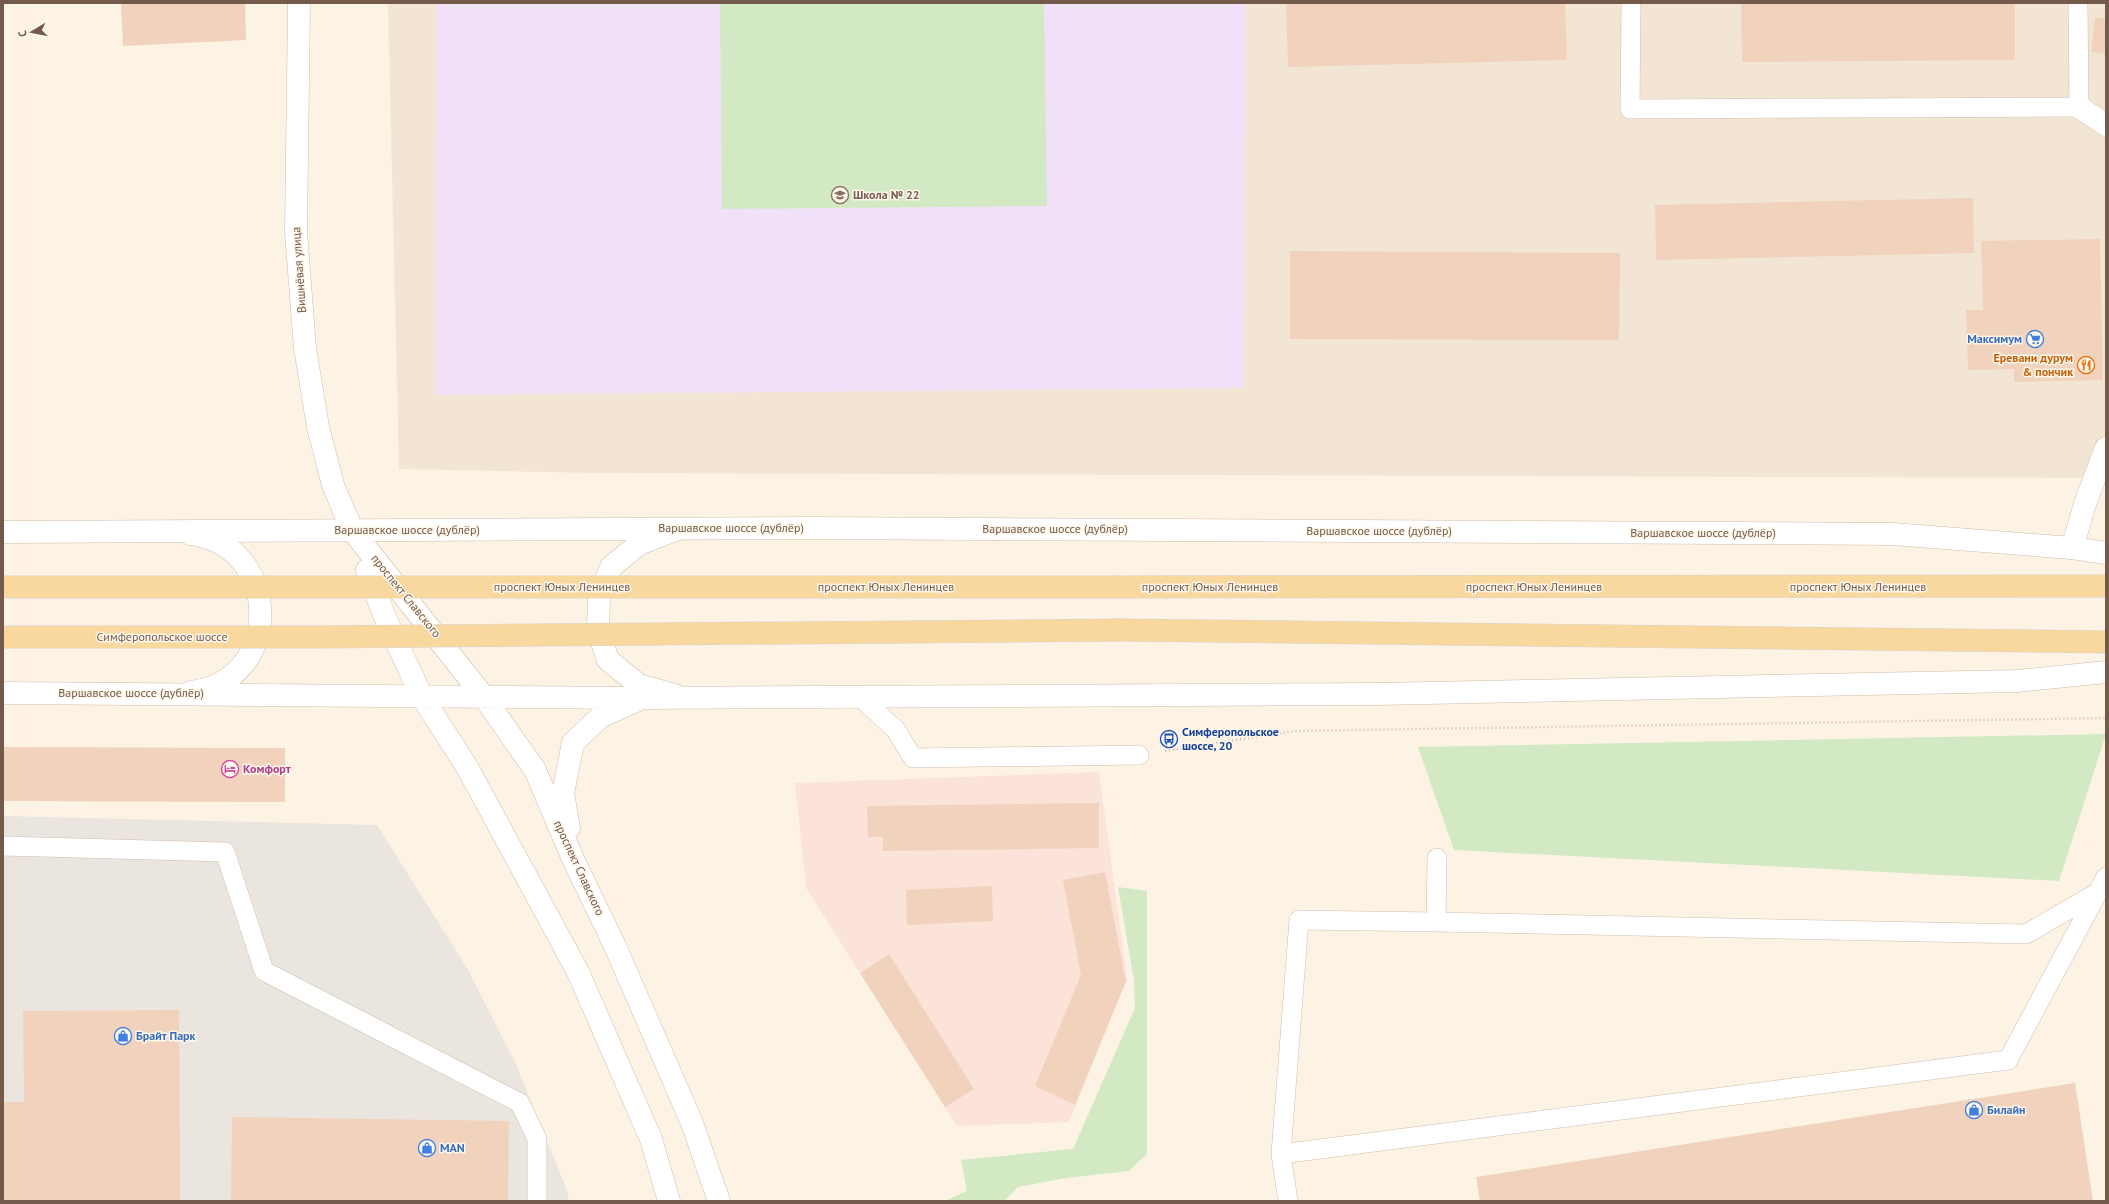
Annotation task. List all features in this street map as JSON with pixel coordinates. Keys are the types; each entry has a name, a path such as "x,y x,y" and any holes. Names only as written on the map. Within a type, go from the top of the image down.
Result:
{"main road":[{"name":"Вишнёвая улица","path":"299,3 296,232 305,348 318,427 331,478 352,530"},
{"path":"2079,107 2106,125"},
{"path":"2072,548 2086,501 2106,448"},
{"name":"Варшавское шоссе (дублёр)","path":"3,532 181,533 352,530 681,528 1893,534 2072,548 2106,553"},
{"path":"681,528 639,544 611,567 599,596 598,630 608,660 638,685 684,698"},
{"name":"проспект Славского","path":"352,530 384,615 422,697 467,767 578,972 651,1139 669,1201"},
{"name":"проспект Славского","path":"352,530 484,697 535,770 573,859 615,946 692,1123 719,1201"},
{"path":"181,533 206,537 218,542 234,553 248,567 256,585 261,604 261,623 257,642 247,659 235,673 219,684 200,691 182,694"},
{"name":"проспект Юных Ленинцев","path":"3,587 2106,586"},
{"name":"Симферопольское шоссе","path":"3,637 320,637 1120,630 2106,642"},
{"name":"Варшавское шоссе (дублёр)","path":"3,693 684,698 1508,692 2017,681 2100,675"},
{"path":"573,859 563,793 573,743 600,717 644,698"}],"lane":[{"path":"1630,3 1630,109 2079,107 2078,3"},
{"path":"860,696 896,730 913,758 1139,755"},
{"path":"3,846 225,852 264,971 520,1102 536,1139 537,1201"},
{"path":"1436,922 1437,858"},
{"path":"1288,1201 1281,1154 1299,920 2026,934 2102,885"},
{"path":"1281,1154 2008,1060 2102,885"}],"path":[{"path":"1139,755 1295,731 2106,718"}],"shaded area":[{"path":"388,3 2106,3 2106,478 596,473 399,469"},
{"name":"Школа № 22","path":"436,3 1246,3 1244,388 435,395"},
{"path":"1099,772 1127,979 1069,1122 957,1126 806,888 795,783"},
{"path":"3,816 377,825 467,968 515,1062 567,1190 569,1201 3,1201"}],"green space":[{"path":"720,3 1044,3 1047,206 722,209"},
{"path":"2106,734 2059,881 1454,850 1418,747"},
{"path":"1118,887 1147,891 1147,1154 1129,1171 1066,1178 1018,1187 1004,1201 945,1201 967,1191 961,1160 1073,1149 1135,1008 1134,981"}],"building":[{"path":"121,3 245,3 246,40 123,46"},
{"path":"1286,3 1565,3 1567,60 1288,67"},
{"path":"1741,3 2015,3 2015,60 1742,62"},
{"path":"2095,17 2106,19 2105,54 2091,52"},
{"path":"1973,198 1974,253 1656,260 1655,205"},
{"name":"Максимум","path":"2100,239 2103,380 2014,382 2014,369 1968,370 1966,310 1983,310 1981,241"},
{"path":"1290,251 1620,253 1619,340 1290,339"},
{"path":"3,747 285,748 285,802 3,801"},
{"path":"1099,803 1099,848 883,851 883,837 868,837 867,806"},
{"path":"1105,872 1125,978 1127,979 1075,1105 1035,1086 1081,975 1063,880"},
{"path":"992,886 993,921 907,925 906,890"},
{"path":"889,954 974,1089 945,1107 860,973"},
{"path":"179,1010 180,1201 3,1201 3,1102 24,1102 23,1011"},
{"path":"2075,1083 2093,1201 1480,1201 1476,1177"},
{"path":"232,1117 509,1121 508,1201 231,1201"}],"place":[{"name":"Школа № 22","path":"840,195"},
{"name":"Максимум","path":"2035,339"},
{"name":"Еревани дурум & пончик","path":"2086,365"},
{"name":"Симферопольское шоссе, 20","path":"1169,739"},
{"name":"Комфорт","path":"230,769"},
{"name":"Брайт Парк","path":"123,1036"},
{"name":"Билайн","path":"1974,1110"},
{"name":"MAN","path":"427,1148"}]}
